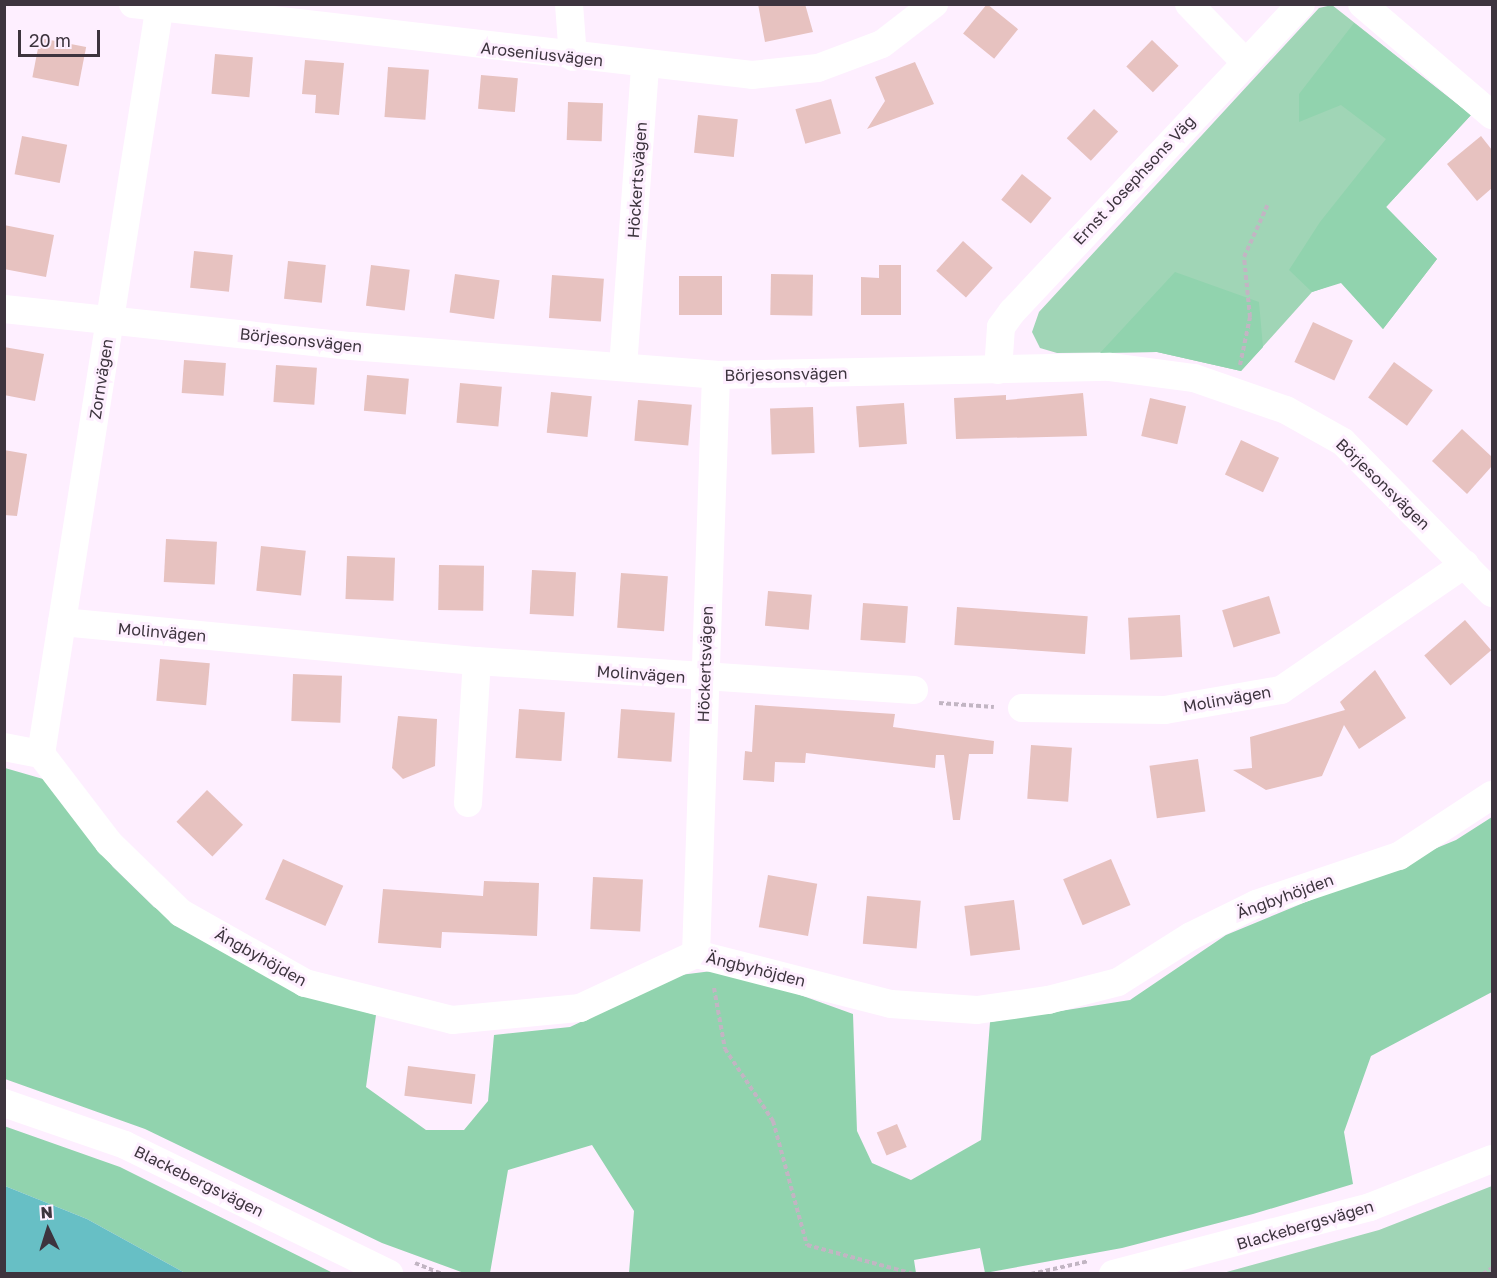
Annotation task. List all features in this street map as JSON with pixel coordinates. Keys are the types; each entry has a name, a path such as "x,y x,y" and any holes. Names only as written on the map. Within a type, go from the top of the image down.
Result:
{"street":[{"path":"569,4 573,57"},
{"name":"Aroseniusvägen","path":"150,7 573,57 752,75 818,68 882,44 934,4"},
{"path":"1189,4 1246,63"},
{"name":"Ernst Josephsons Väg","path":"998,370 1001,327 1012,312 1301,4"},
{"path":"1362,4 1492,115"},
{"name":"Zornvägen","path":"41,754 111,320 150,7"},
{"name":"Höckertsvägen","path":"623,367 645,65"},
{"name":"Börjesonsvägen","path":"4,309 716,375 1110,367 1194,378 1286,410 1343,442 1492,593"},
{"name":"Höckertsvägen","path":"696,954 716,375"},
{"name":"Molinvägen","path":"1022,708 1165,710 1281,690 1465,564"},
{"name":"Molinvägen","path":"62,622 477,662 705,679 914,690"},
{"path":"468,803 477,662"},
{"path":"4,747 41,754"},
{"name":"Ängbyhöjden","path":"41,754 109,843 181,913 305,983 452,1020 580,1008 696,954 891,1004 977,1010 1048,1000 1118,982 1191,936 1256,904 1399,856 1492,795"},
{"name":"Blackebergsvägen","path":"4,1103 125,1145 389,1274"},
{"name":"Blackebergsvägen","path":"1104,1267 1370,1207 1492,1159"}],"path":[{"path":"1234,392 1250,316 1244,257 1268,204"},
{"path":"914,690 928,703 1022,708"},
{"path":"715,1008 725,1049 773,1121 807,1245 914,1274"},
{"path":"1031,1274 1104,1267"},
{"path":"1483,1274 1492,1268"}],"green space":[{"path":"1332,5 1471,115 1386,207 1437,259 1383,329 1341,282 1312,292 1241,371 1157,352 1057,353 1040,348 1032,332 1039,312 1319,8"},
{"path":"1354,23 1471,115 1386,207 1437,259 1383,329 1341,283 1312,292 1289,270 1320,222 1386,139 1341,105 1299,122 1299,94"},
{"path":"1175,272 1259,302 1263,347 1241,371 1157,352 1100,353"},
{"path":"5,768 43,779 113,867 154,907 300,993 376,1015 366,1087 426,1130 464,1130 488,1101 494,1035 570,1027 680,975 728,969 853,1014 857,1131 872,1163 911,1180 981,1140 990,1022 1130,1000 1226,935 1456,840 1492,817 1492,992 1371,1056 1344,1132 1353,1184 1253,1214 1122,1248 985,1273 980,1248 914,1260 916,1273 629,1273 634,1211 592,1145 508,1170 490,1273 464,1273 382,1243 145,1129 5,1079"},
{"path":"4,1126 120,1167 333,1273 185,1273 87,1219 5,1186"},
{"path":"1492,1186 1492,1273 1223,1273 1379,1230"}],"water":[{"path":"5,1186 87,1219 185,1273 5,1273"}],"building":[{"path":"758,4 805,4 813,32 765,42"},
{"path":"987,4 1018,29 994,59 963,34"},
{"path":"40,38 86,47 79,86 32,77"},
{"path":"1152,40 1179,66 1153,92 1126,67"},
{"path":"215,54 253,57 249,97 212,94"},
{"path":"305,60 344,63 339,115 315,113 316,95 302,94"},
{"path":"915,62 934,104 867,129 885,101 875,77"},
{"path":"388,67 429,70 425,120 385,117"},
{"path":"481,75 518,78 515,112 478,109"},
{"path":"831,99 841,134 805,144 795,109"},
{"path":"568,102 603,103 602,141 567,140"},
{"path":"1094,109 1118,132 1091,161 1067,138"},
{"path":"698,115 738,119 734,157 694,153"},
{"path":"22,136 67,145 60,183 15,174"},
{"path":"1481,136 1492,150 1492,188 1477,201 1447,164"},
{"path":"1022,174 1052,198 1031,224 1001,200"},
{"path":"4,225 54,235 46,277 4,269"},
{"path":"963,241 993,268 966,297 936,271"},
{"path":"194,251 233,255 229,292 190,288"},
{"path":"288,261 326,265 322,303 284,299"},
{"path":"371,265 410,270 405,310 366,306"},
{"path":"879,265 901,265 901,315 861,315 861,277 879,278"},
{"path":"455,274 500,280 494,319 450,313"},
{"path":"771,274 813,275 812,316 770,315"},
{"path":"552,275 604,279 601,322 549,318"},
{"path":"679,276 722,276 722,315 679,315"},
{"path":"1313,322 1353,341 1334,380 1294,362"},
{"path":"4,347 44,354 35,401 4,395"},
{"path":"184,360 226,363 224,396 182,393"},
{"path":"1394,362 1433,390 1407,426 1368,398"},
{"path":"276,365 317,368 314,405 273,402"},
{"path":"367,375 409,379 406,415 364,411"},
{"path":"460,383 502,387 498,427 457,423"},
{"path":"551,392 592,396 587,437 547,433"},
{"path":"1083,393 1087,436 956,439 954,398 1006,395 1006,400"},
{"path":"1150,398 1186,406 1177,444 1141,436"},
{"path":"638,400 692,405 688,446 634,441"},
{"path":"904,403 907,444 859,447 856,406"},
{"path":"813,407 815,453 772,454 770,409"},
{"path":"1462,429 1492,457 1492,466 1467,494 1432,461"},
{"path":"1241,440 1279,458 1263,492 1225,474"},
{"path":"4,450 27,454 17,516 4,515"},
{"path":"166,539 217,542 215,585 164,582"},
{"path":"261,546 306,551 301,595 256,591"},
{"path":"347,556 395,558 393,601 345,599"},
{"path":"439,565 484,566 483,611 438,610"},
{"path":"532,570 576,572 574,616 530,614"},
{"path":"621,573 668,576 664,631 617,628"},
{"path":"768,591 812,595 809,630 765,626"},
{"path":"1269,596 1280,633 1234,648 1222,610"},
{"path":"863,603 908,606 905,643 860,640"},
{"path":"957,607 1088,616 1085,654 954,645"},
{"path":"1180,615 1182,657 1130,660 1128,618"},
{"path":"1465,620 1491,650 1450,686 1424,655"},
{"path":"160,659 210,663 206,705 156,701"},
{"path":"1375,670 1406,718 1359,749 1344,725 1322,776 1266,790 1233,770 1252,768 1250,737 1345,710 1340,702"},
{"path":"293,674 342,676 340,723 291,721"},
{"path":"755,705 895,714 893,727 994,741 993,754 969,754 960,820 953,820 944,755 936,755 935,768 806,753 805,763 775,762 774,782 743,780 745,751 752,752"},
{"path":"519,709 565,712 561,761 516,758"},
{"path":"621,709 675,713 671,762 618,758"},
{"path":"398,716 437,719 435,766 403,779 392,768"},
{"path":"1031,745 1072,748 1068,802 1027,799"},
{"path":"1198,759 1205,811 1157,818 1149,766"},
{"path":"207,790 243,825 212,856 176,822"},
{"path":"283,859 343,886 325,926 265,899"},
{"path":"1111,859 1131,905 1083,925 1063,879"},
{"path":"768,875 817,884 808,936 759,927"},
{"path":"593,877 643,880 640,932 590,929"},
{"path":"484,881 539,883 537,936 442,932 441,948 378,943 383,889 483,896"},
{"path":"867,896 921,901 917,949 863,944"},
{"path":"1014,900 1020,950 970,956 964,906"},
{"path":"408,1066 475,1074 472,1104 404,1096"},
{"path":"897,1124 907,1147 887,1156 877,1133"}]}
